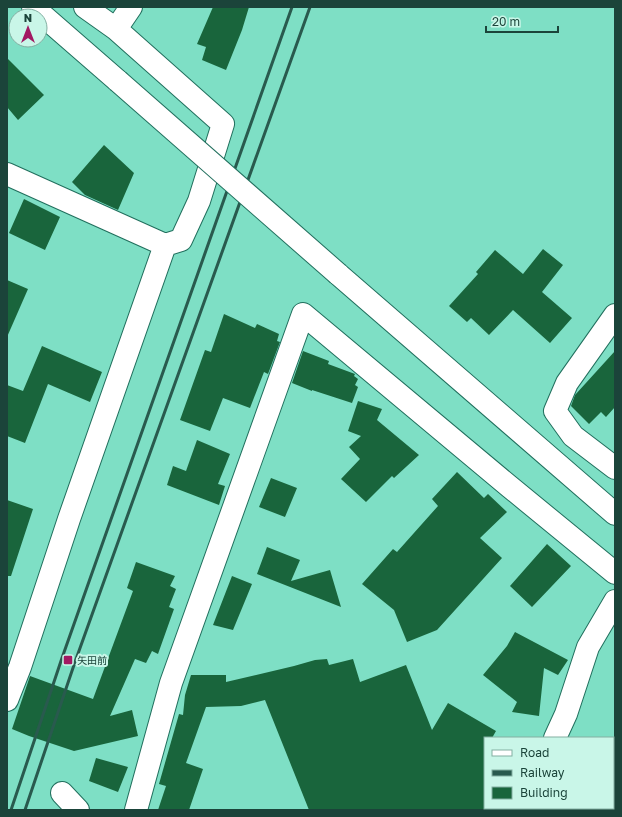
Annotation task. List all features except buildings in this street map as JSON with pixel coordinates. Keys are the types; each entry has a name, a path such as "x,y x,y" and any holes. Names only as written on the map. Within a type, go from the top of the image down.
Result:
{"street":[{"path":"32,7 615,514"},
{"path":"7,174 165,245 181,240 199,201 223,124 116,29 85,7"},
{"path":"116,29 131,7"},
{"path":"7,700 20,667 165,245"},
{"path":"136,810 171,682 303,314 615,573"},
{"path":"615,315 567,383 554,411 573,436 615,468"},
{"path":"555,737 566,714 588,647 615,601"},
{"path":"62,793 78,810"}],"railway":[{"path":"11,810 62,658 292,7"},
{"path":"25,810 75,662 310,7"}],"place":[{"name":"矢田前","path":"68,660"}]}
